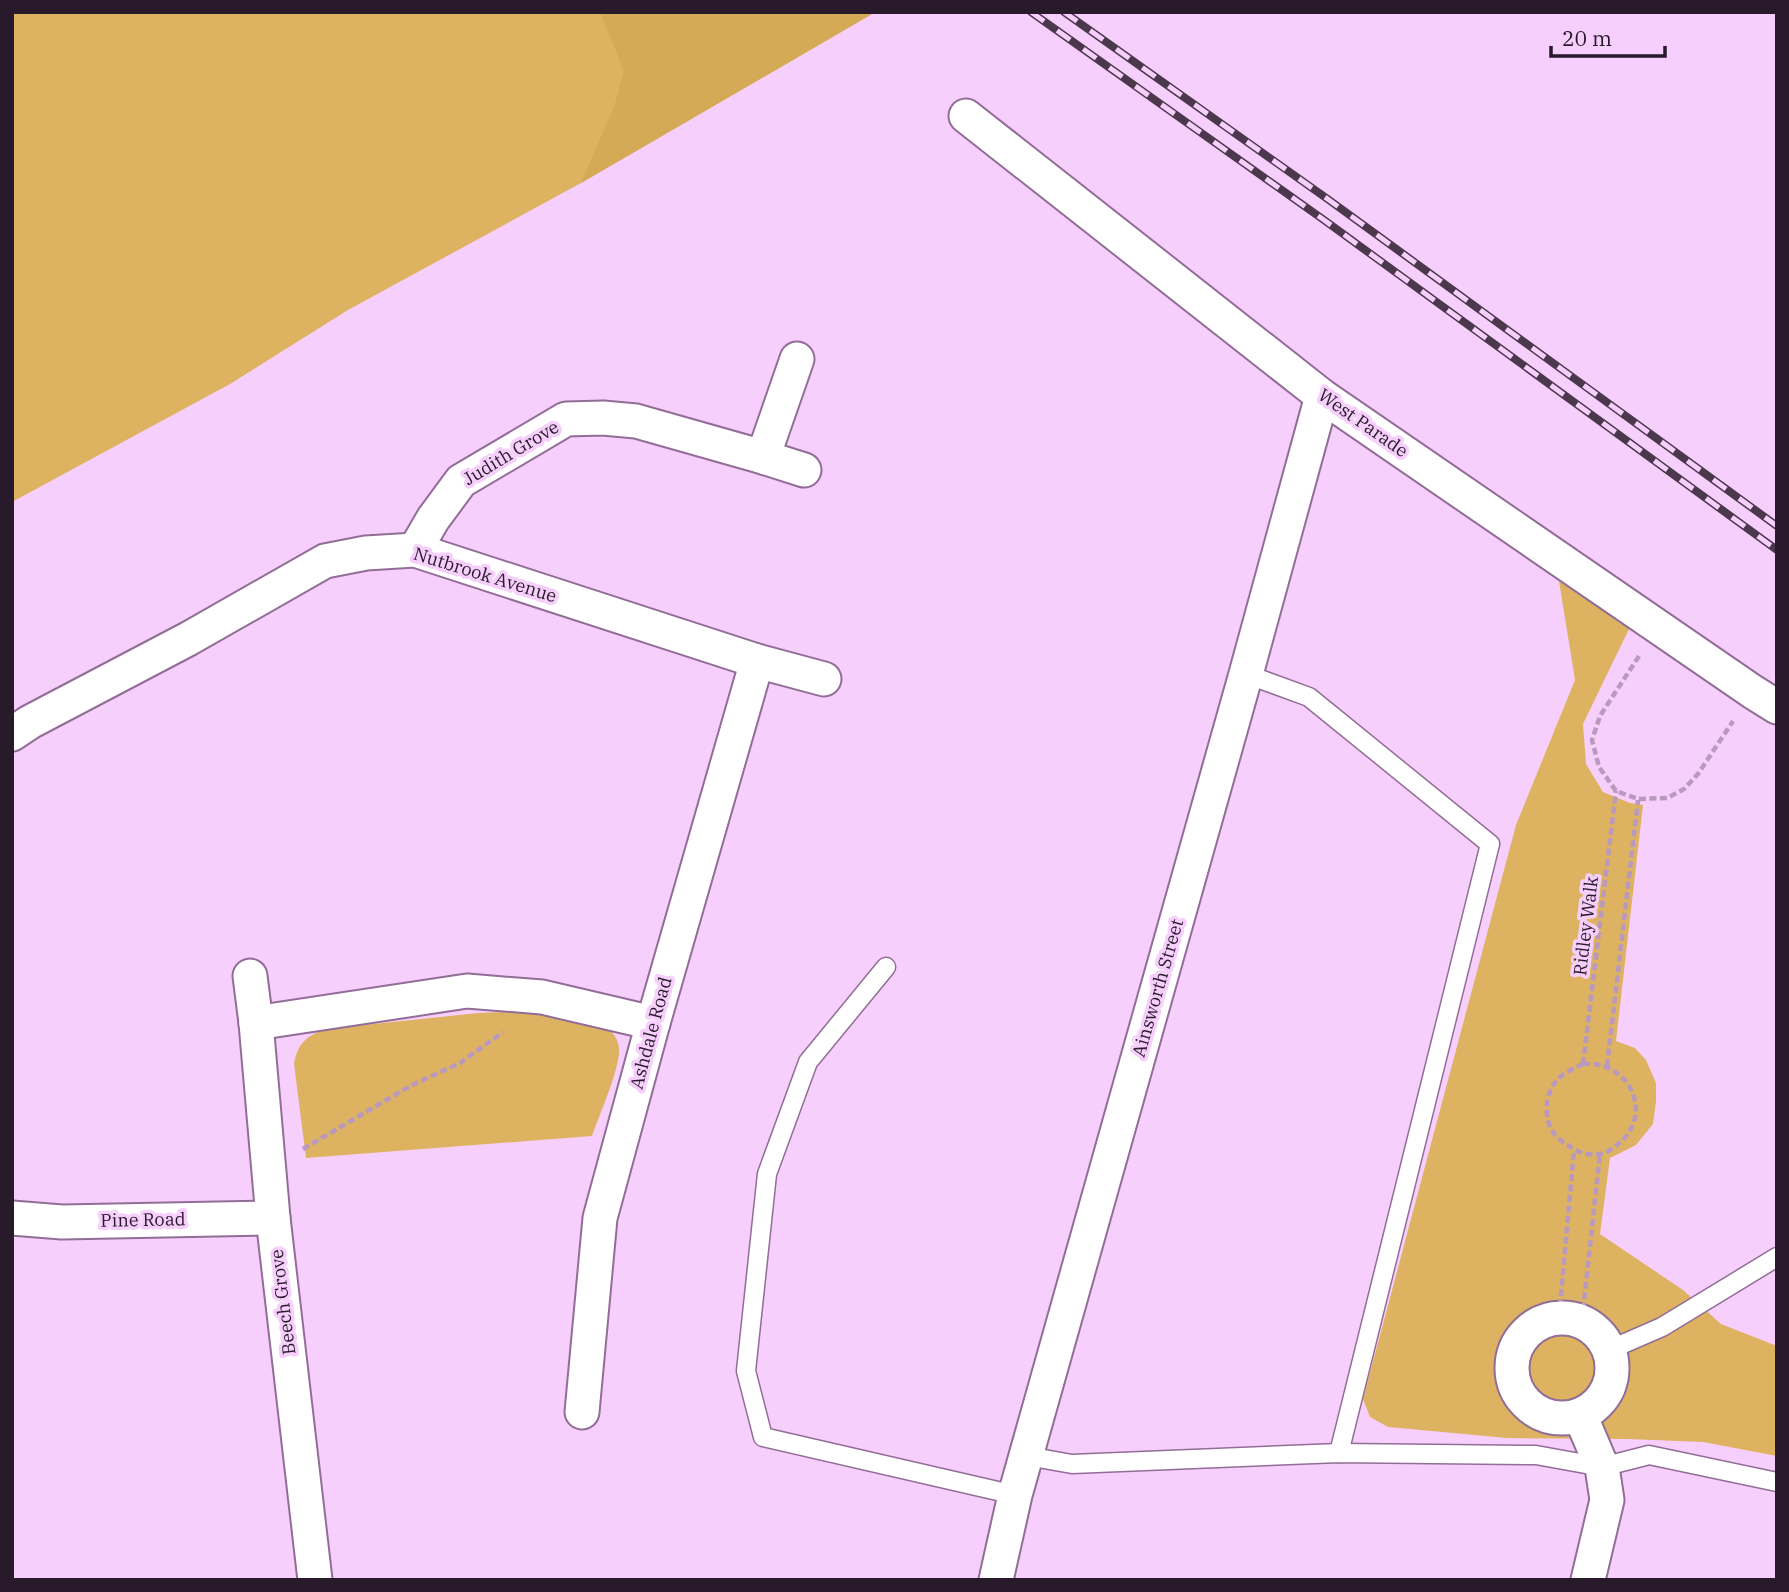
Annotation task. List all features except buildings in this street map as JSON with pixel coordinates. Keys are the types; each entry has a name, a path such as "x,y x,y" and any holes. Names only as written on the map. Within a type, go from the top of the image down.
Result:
{"street":[{"name":"West Parade","path":"966,116 1322,396 1765,699"},
{"path":"763,457 797,359"},
{"name":"Ainsworth Street","path":"996,1580 1015,1495 1322,396"},
{"name":"Judith Grove","path":"415,550 433,519 461,481 566,419 636,421 804,470"},
{"name":"Nutbrook Avenue","path":"12,734 325,561 366,553 415,550 757,661 824,679"},
{"name":"Ashdale Road","path":"582,1412 600,1218 757,661"},
{"name":"Beech Grove","path":"250,976 273,1218 315,1580"},
{"path":"256,1023 467,991 542,997 653,1023"},
{"name":"Pine Road","path":"12,1218 62,1222 273,1218"},
{"path":"1570,1319 1590,1326 1607,1344 1612,1360 1612,1378 1605,1394 1595,1406 1580,1415 1563,1419 1545,1416 1531,1407 1517,1389 1512,1373 1514,1355 1526,1332 1541,1322 1570,1319"},
{"path":"1580,1415 1602,1467 1607,1500 1588,1580"}],"lane":[{"path":"1246,674 1308,697 1490,844 1339,1452"},
{"path":"886,967 808,1062 767,1174 746,1371 763,1437 1015,1495"},
{"path":"1609,1350 1662,1327 1777,1257"},
{"path":"1027,1456 1072,1464 1339,1452 1536,1455 1602,1467 1649,1455 1777,1482"}],"path":[{"path":"1659,626 1600,716 1592,740 1599,767 1616,791 1638,799 1667,798 1684,789 1765,699"},
{"name":"Ridley Walk","path":"1583,1065 1616,791"},
{"name":"Ridley Walk","path":"1607,1066 1638,799"},
{"path":"269,1169 410,1086 460,1063 531,1011 542,997"},
{"path":"1591,1064 1607,1066 1624,1078 1632,1090 1636,1105 1633,1125 1625,1139 1612,1149 1600,1154 1574,1150 1555,1136 1548,1121 1546,1105 1550,1090 1570,1069 1591,1064"},
{"path":"1570,1319 1574,1150"},
{"path":"1570,1319 1600,1154"}],"shaded area":[{"path":"12,12 872,14 581,183 348,310 230,384 12,502"},
{"path":"600,12 872,14 581,183 614,107 624,71"},
{"path":"1558,575 1630,627 1583,724 1586,764 1603,792 1630,803 1643,805 1616,1041 1635,1048 1646,1060 1656,1083 1656,1101 1653,1124 1636,1145 1610,1158 1600,1234 1683,1290 1721,1324 1777,1346 1777,1456 1703,1442 1507,1438 1388,1427 1370,1417 1363,1399 1516,825 1575,680"},
{"path":"526,1011 590,1019 605,1026 616,1038 619,1048 617,1067 592,1136 306,1158 294,1064 298,1050 309,1037 326,1029 478,1013"}],"railway":[{"path":"1031,12 1324,220 1777,550"},
{"path":"1064,12 1329,200 1777,526"}]}
